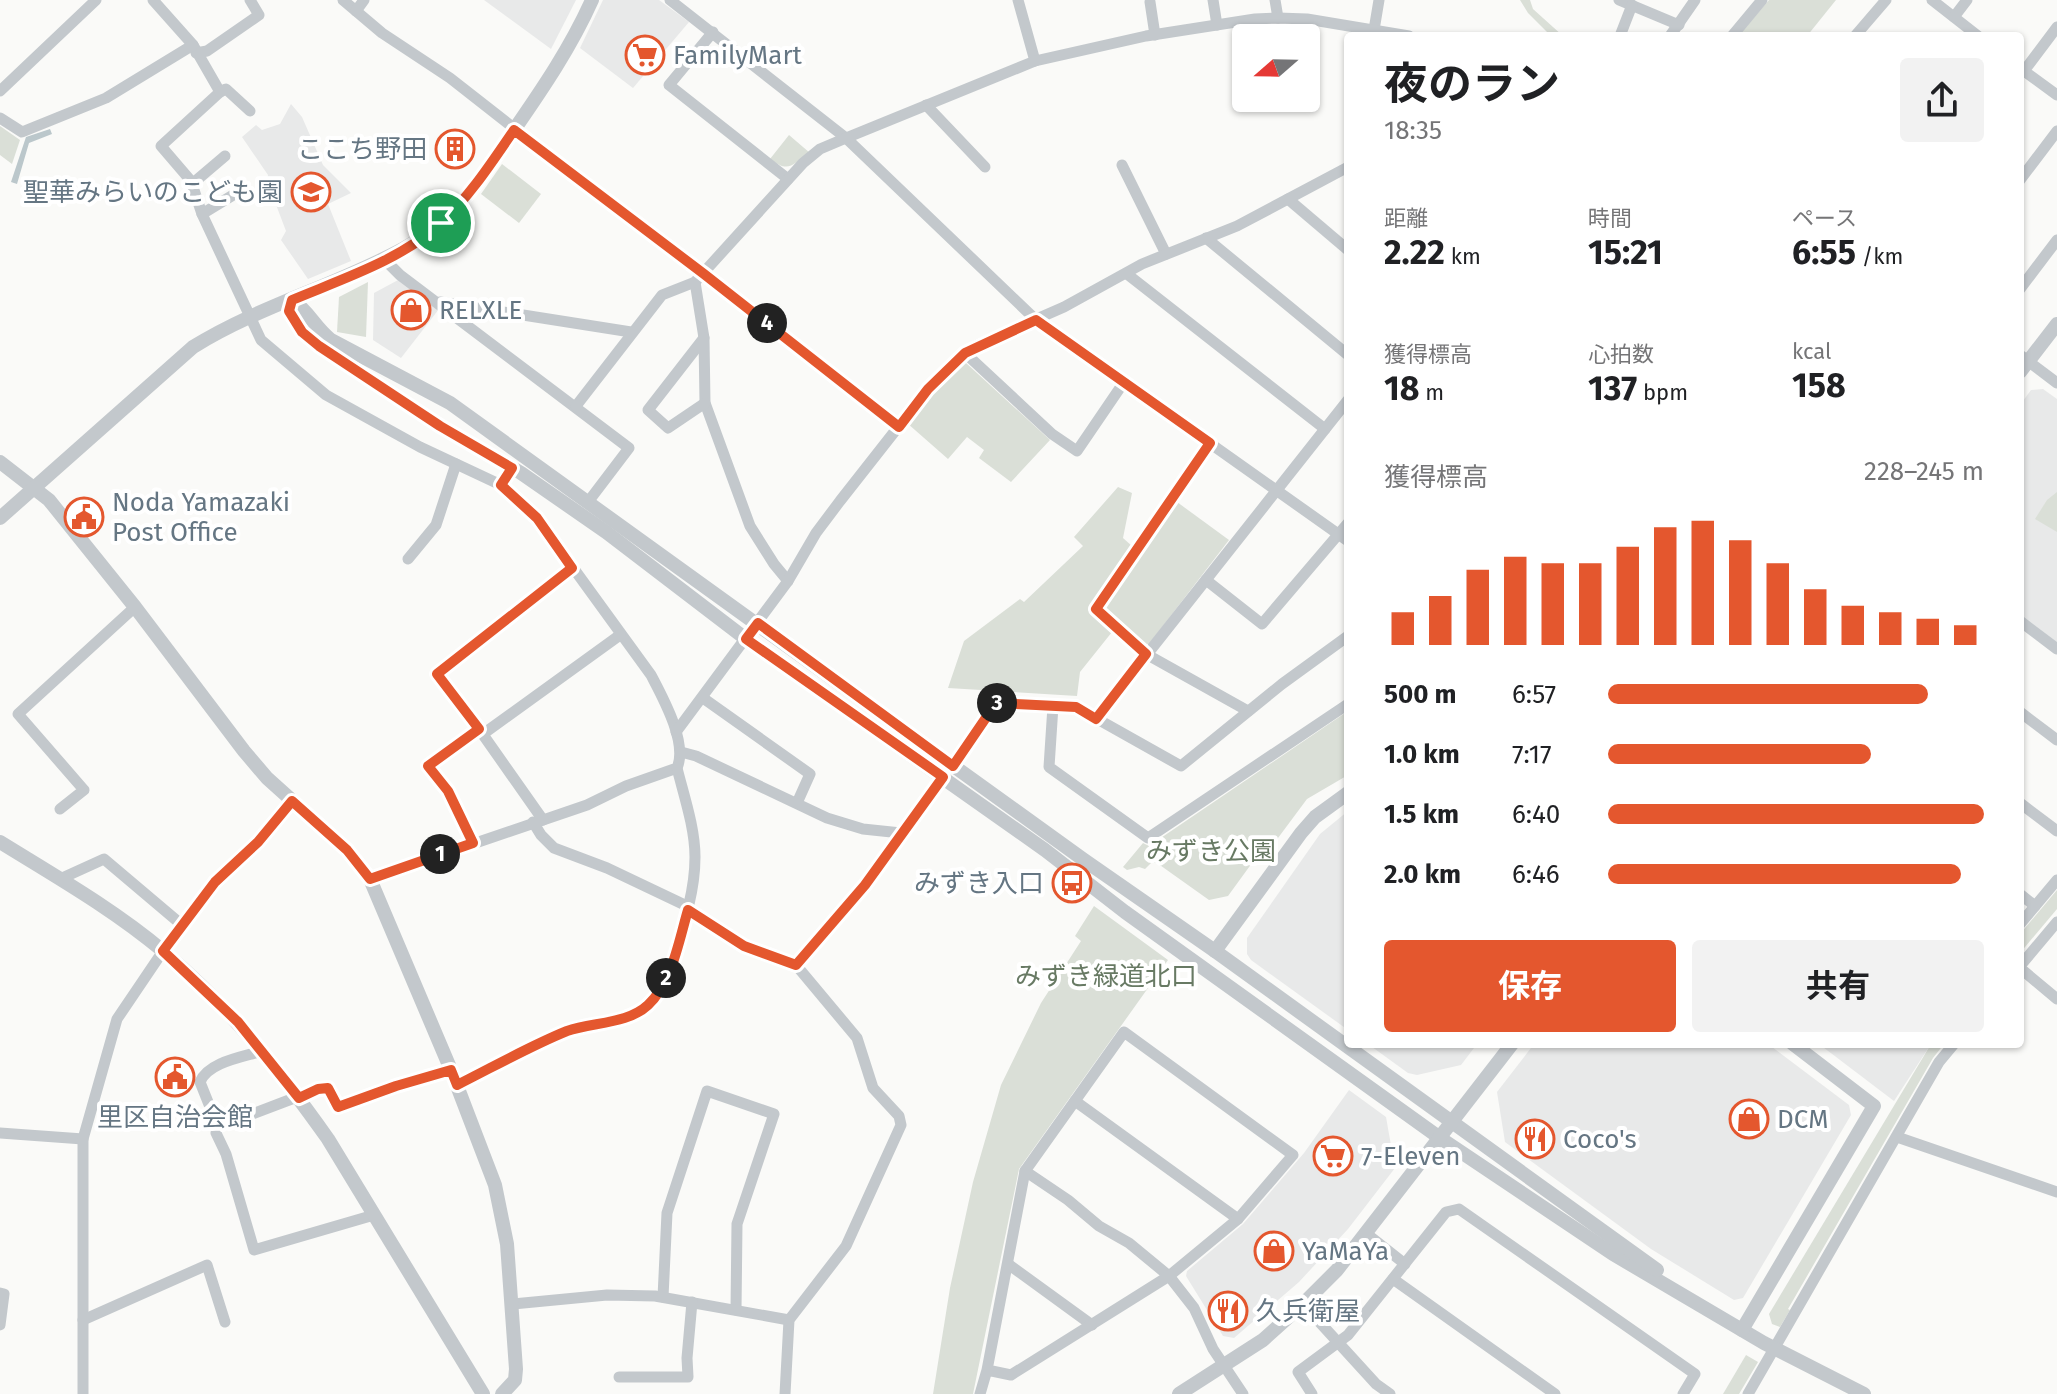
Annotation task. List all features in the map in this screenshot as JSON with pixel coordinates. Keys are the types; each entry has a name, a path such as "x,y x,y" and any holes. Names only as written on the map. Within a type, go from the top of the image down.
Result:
{"street":[{"path":"0,91 96,0"},
{"path":"153,0 194,49 220,92"},
{"path":"0,118 22,132 106,98 194,49 207,51 259,15 250,0"},
{"path":"343,0 382,33 450,78 699,278 899,427"},
{"path":"356,11 364,0"},
{"path":"0,518 193,347 249,318 384,259 441,223 479,181 555,71 592,0"},
{"path":"670,0 846,138 1036,320 1343,537 1262,624 1206,580"},
{"path":"1018,0 1035,61"},
{"path":"1213,0 1217,25"},
{"path":"1275,0 1278,18"},
{"path":"1374,30 1379,0"},
{"path":"1619,0 1679,25"},
{"path":"1673,32 1695,0"},
{"path":"1735,32 1762,0"},
{"path":"1858,32 1886,0"},
{"path":"1932,0 1973,32"},
{"path":"1954,17 1967,0"},
{"path":"1150,2 1155,35"},
{"path":"1621,32 1632,3"},
{"path":"576,406 662,295 699,278 788,179 820,149 1035,61 1155,35 1278,18 1307,19 1386,32"},
{"path":"1864,25 1870,32"},
{"path":"2024,68 2057,27"},
{"path":"713,32 669,85 788,179"},
{"path":"2024,71 2057,95"},
{"path":"250,111 226,89 161,146 192,184 202,214 261,340 326,395 420,447 501,485 537,518 651,675 664,699 681,752 677,768 695,854 688,908 657,995 647,1007 622,1019 567,1031 457,1085"},
{"path":"926,105 985,167"},
{"path":"2024,175 2057,131"},
{"path":"192,184 225,156"},
{"path":"1122,165 1166,254"},
{"path":"676,732 788,581 816,533 928,389 965,353 1166,254 1288,199 1344,169"},
{"path":"202,214 243,189"},
{"path":"1288,199 1344,247"},
{"path":"1206,238 1344,352"},
{"path":"2024,284 2057,240"},
{"path":"384,259 400,275 629,448 588,502"},
{"path":"1127,274 1325,429"},
{"path":"699,278 705,403 750,526 788,581"},
{"path":"292,300 289,311 294,322 319,346 440,426 512,468 606,532 746,639 1215,951 1344,1044"},
{"path":"292,300 331,340 450,403 758,623 1125,912 1440,1138 1583,1235 1775,1349 1864,1394"},
{"path":"436,301 631,332"},
{"path":"476,330 489,311"},
{"path":"2024,362 2057,324"},
{"path":"704,338 648,410 668,428 705,403"},
{"path":"965,353 1052,434 1077,451 1124,382"},
{"path":"2024,364 2057,383"},
{"path":"1096,719 1344,405"},
{"path":"1210,443 1096,609 1146,654 1248,711"},
{"path":"0,462 35,487 65,519 244,751 292,801 347,850 370,879 451,1070 495,1185 507,1244 516,1369 515,1380 502,1394"},
{"path":"408,559 436,525 456,464"},
{"path":"501,485 512,468"},
{"path":"572,568 437,674 481,731 538,821 541,835 554,848 607,868 688,908 744,946 796,965 857,1038 873,1088 899,1116 901,1125 846,1246 789,1320 785,1394"},
{"path":"60,809 84,790 18,714 135,607"},
{"path":"2024,624 2057,649"},
{"path":"473,843 448,791 428,766 620,635"},
{"path":"796,965 865,885 996,703 1076,707 1181,766 1344,639"},
{"path":"703,698 810,774 797,803"},
{"path":"1053,706 1049,767 1148,838 1344,707"},
{"path":"2024,715 2057,740"},
{"path":"681,752 696,756 827,818 863,829 901,833"},
{"path":"370,879 538,821 677,768"},
{"path":"1215,951 1301,833 1315,817 1344,796"},
{"path":"83,1394 83,1139 117,1019 215,882 258,842 292,801"},
{"path":"2024,806 2057,831"},
{"path":"0,842 110,912 163,951 210,993 262,1051 299,1098 483,1394"},
{"path":"60,879 104,859 182,925"},
{"path":"2024,919 2057,880"},
{"path":"2024,897 2035,906"},
{"path":"2024,962 2057,922"},
{"path":"2024,970 2057,999"},
{"path":"980,1394 1025,1171 1124,1032 1293,1155 1238,1219 1169,1276 1011,1375 987,1370"},
{"path":"1349,1048 1742,1330"},
{"path":"1179,1394 1263,1340 1303,1304 1367,1234 1509,1048"},
{"path":"1742,1330 1874,1106 1798,1048"},
{"path":"1748,1394 1939,1062 1951,1048"},
{"path":"262,1051 211,1068 203,1074 200,1082 218,1127 216,1133 226,1154 254,1250 374,1215"},
{"path":"218,1127 318,1089 328,1088 338,1107 451,1070"},
{"path":"663,1297 667,1213 707,1091 774,1114 737,1224 736,1310"},
{"path":"1075,1101 1238,1219"},
{"path":"0,1133 83,1139"},
{"path":"1897,1137 2057,1192"},
{"path":"1025,1171 1099,1226 1129,1243 1169,1276 1194,1308 1206,1337 1243,1394"},
{"path":"1312,1394 1298,1372 1348,1335 1446,1212 1459,1209 1695,1374 1683,1394"},
{"path":"1367,1234 1405,1264"},
{"path":"1008,1264 1092,1325"},
{"path":"83,1320 207,1265 225,1322"},
{"path":"1393,1279 1555,1394"},
{"path":"0,1293 4,1294 0,1325"},
{"path":"513,1304 607,1295 663,1297 789,1320"},
{"path":"619,1377 688,1377 692,1302"},
{"path":"1303,1304 1376,1384 1390,1394"}],"shaded area":[{"path":"484,0 576,0 551,49"},
{"path":"603,0 659,0 689,22 633,88 580,48"},
{"name":"聖華みらいのこども園","path":"291,104 302,117 323,165 351,193 328,204 351,261 308,279 281,240 286,231 267,181 268,175 242,137 256,125 262,130 280,124"},
{"path":"50,129 52,134 29,143 17,184 11,182 26,137"},
{"path":"400,279 439,309 401,358 373,340 374,293"},
{"path":"2043,389 2057,399 2057,644 2024,619 2024,400 2031,390"},
{"path":"1344,814 1344,1027 1247,954 1247,938 1320,834"},
{"path":"1374,1048 1474,1048 1461,1065 1417,1075 1408,1073"},
{"path":"1531,1048 1773,1048 1849,1105 1851,1115 1743,1298 1734,1300 1651,1249 1505,1142 1497,1092"},
{"path":"1824,1048 1928,1048 1894,1101"},
{"path":"1349,1090 1386,1117 1395,1168 1348,1229 1299,1282 1234,1338 1223,1336 1186,1276 1187,1271 1243,1224 1304,1153"}],"green space":[{"path":"1520,0 1530,0 1533,9 1559,32 1547,32"},
{"path":"1769,0 1836,0 1810,32 1741,32"},
{"path":"0,126 20,140 12,164 0,155"},
{"path":"789,135 810,153 786,167 770,159"},
{"path":"502,164 541,194 519,223 481,194"},
{"path":"368,282 366,337 337,332 339,297"},
{"path":"960,362 966,363 1050,440 1011,482 979,458 984,450 967,437 948,459 907,423"},
{"path":"1118,487 1132,493 1123,538 1132,546 1088,610 1112,632 1080,672 1077,696 948,688 964,641 1020,599 1024,602 1083,546 1074,537"},
{"path":"2057,492 2057,532 2035,519 2047,500"},
{"path":"1177,502 1229,540 1149,644 1143,644 1107,611 1106,605"},
{"name":"みずき公園","path":"1344,714 1344,777 1307,799 1258,865 1258,861 1252,863 1228,896 1209,900 1157,863 1152,862 1145,869 1127,870 1123,867 1143,843 1149,846"},
{"path":"2057,890 2057,909 2024,948 2024,929"},
{"name":"みずき緑道北口","path":"1094,906 1168,960 1019,1169 973,1394 933,1394 950,1288 973,1182 1001,1085 1041,1003 1081,941 1075,936"},
{"path":"1929,1048 1941,1048 1780,1327 1772,1324 1769,1314"},
{"path":"1746,1355 1758,1362 1739,1394 1723,1394"}],"place":[{"name":"FamilyMart","path":"645,55"},
{"name":"ここち野田","path":"455,149"},
{"name":"聖華みらいのこども園","path":"311,192"},
{"name":"RELXLE","path":"411,310"},
{"name":"Noda Yamazaki Post Office","path":"84,517"},
{"name":"みずき入口","path":"1072,883"},
{"name":"里区自治会館","path":"175,1077"},
{"name":"DCM","path":"1749,1119"},
{"name":"Coco's","path":"1535,1139"},
{"name":"7-Eleven","path":"1333,1156"},
{"name":"YaMaYa","path":"1274,1251"},
{"name":"久兵衛屋","path":"1228,1311"}],"route":[{"path":"514,130 899,427 928,389 965,353 1036,320 1210,443 1096,609 1146,654 1096,719 1076,707 996,703 953,766 758,623 746,639 943,777 865,885 796,965 744,946 688,910 667,974 647,1007 622,1019 567,1031 457,1085 451,1070 338,1107 328,1088 299,1098 238,1022 163,951 215,882 242,859 292,801 347,850 370,879 473,843 448,791 428,766 479,729 437,674 572,568 537,518 501,485 512,468 440,426 319,346 302,332 289,311 292,300 405,248 441,223 479,181 514,130"}]}
